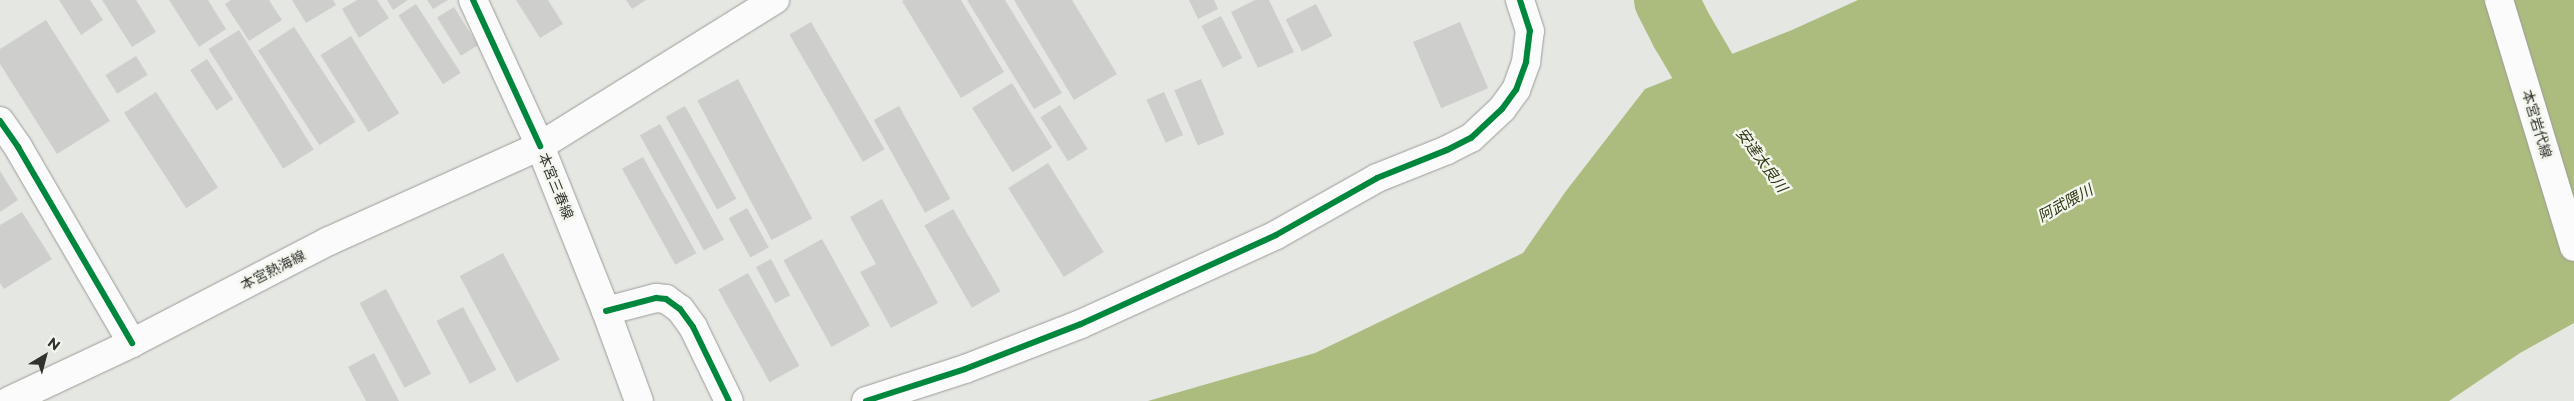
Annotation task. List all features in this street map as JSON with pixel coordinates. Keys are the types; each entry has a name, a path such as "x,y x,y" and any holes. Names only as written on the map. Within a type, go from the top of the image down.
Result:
{"street":[{"path":"473,0 540,146"},
{"name":"本宮三春線","path":"639,401 606,311 540,146 775,0"},
{"path":"866,401 965,369 1081,324 1276,235 1377,178 1447,150 1471,138 1502,109 1516,90 1526,62 1530,31 1520,0"},
{"name":"本宮岩代線","path":"2499,0 2574,247"},
{"path":"0,121 18,146 132,343"},
{"name":"本宮熱海線","path":"10,401 132,343 329,241 540,146"},
{"path":"606,311 656,298 666,299 680,309 693,327 729,401"}],"water":[{"name":"阿武隈川","path":"1858,0 2574,0 2574,323 2520,353 2449,401 1148,401 1315,353 1523,253 1566,191 1645,89 1792,30"}],"building":[{"path":"59,0 90,0 103,20 81,35"},
{"path":"102,0 136,0 156,32 132,47"},
{"path":"169,0 208,0 226,29 199,47"},
{"path":"231,0 269,0 282,20 249,41 225,4"},
{"path":"292,0 333,0 336,5 306,23"},
{"path":"357,0 377,0 389,18 359,38 342,9"},
{"path":"387,0 408,0 393,10"},
{"path":"427,0 448,0 433,9"},
{"path":"516,0 548,0 563,24 540,38"},
{"path":"626,0 646,0 632,9"},
{"path":"961,0 1004,72 961,98 902,1"},
{"path":"967,0 1005,0 1062,93 1034,109"},
{"path":"1014,0 1072,0 1117,74 1074,100"},
{"path":"1189,0 1214,0 1218,9 1198,19"},
{"path":"1255,0 1269,0 1294,52 1258,68 1231,12"},
{"path":"416,4 461,73 443,84 398,15"},
{"path":"1316,4 1332,36 1302,52 1286,19"},
{"path":"454,7 478,45 461,56 437,18"},
{"path":"1221,16 1242,58 1223,68 1201,26"},
{"path":"46,20 110,121 57,154 0,64 0,49"},
{"path":"811,22 884,149 863,162 789,34"},
{"path":"1460,22 1488,88 1441,108 1413,42"},
{"path":"294,27 356,122 319,145 258,50"},
{"path":"239,30 314,150 283,169 208,49"},
{"path":"351,36 399,113 369,132 320,55"},
{"path":"136,56 148,75 117,94 105,75"},
{"path":"207,59 233,99 216,110 190,70"},
{"path":"738,79 812,219 772,240 697,101"},
{"path":"1201,79 1224,134 1198,146 1174,90"},
{"path":"1012,83 1052,147 1012,172 972,108"},
{"path":"156,92 218,188 186,208 124,113"},
{"path":"1164,92 1183,135 1166,143 1147,100"},
{"path":"1060,105 1088,149 1068,161 1040,117"},
{"path":"685,106 736,199 717,209 666,117"},
{"path":"899,106 950,199 925,213 874,120"},
{"path":"660,124 724,239 704,251 640,135"},
{"path":"643,157 696,253 675,265 622,169"},
{"path":"1048,163 1104,252 1064,277 1008,188"},
{"path":"0,171 18,200 0,212"},
{"path":"882,199 938,303 891,328 860,272 876,264 850,217"},
{"path":"747,208 769,247 750,258 729,218"},
{"path":"953,209 1000,291 972,308 924,226"},
{"path":"22,212 52,259 4,289 0,283 0,225"},
{"path":"822,239 870,326 832,347 784,260"},
{"path":"503,253 560,360 517,383 460,276"},
{"path":"771,259 790,295 775,303 756,267"},
{"path":"748,273 799,366 770,382 718,289"},
{"path":"386,289 431,374 405,388 360,303"},
{"path":"463,307 496,370 470,384 437,321"},
{"path":"374,353 399,401 366,401 348,367"}],"waterway":[{"name":"安達太良川","path":"1666,0 1683,33 1747,142"}],"cycle path":[{"path":"473,0 540,146"},
{"path":"866,401 965,369 1081,324 1276,235 1377,178 1447,150 1471,138 1502,109 1516,90 1526,62 1530,31 1520,0"},
{"path":"0,121 18,147 132,343"},
{"path":"606,311 656,298 666,299 680,309 693,327 729,401"}]}
